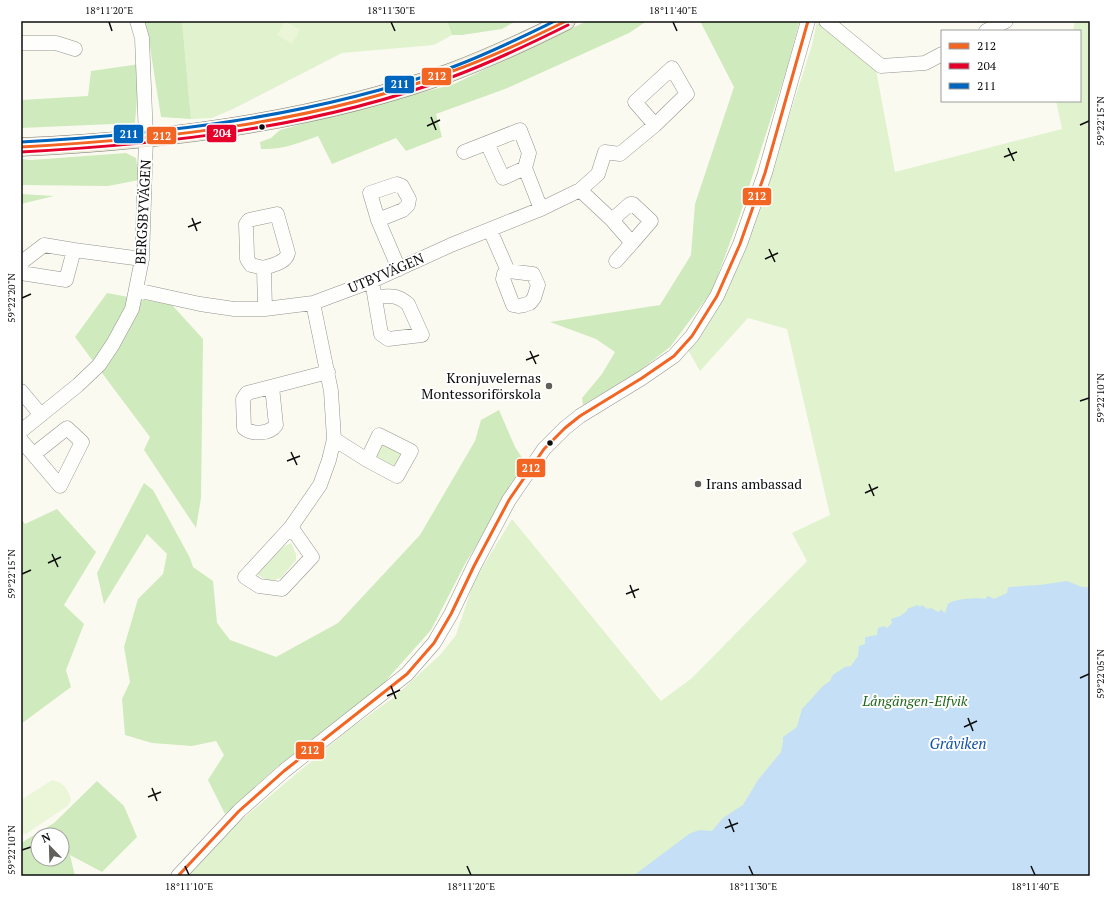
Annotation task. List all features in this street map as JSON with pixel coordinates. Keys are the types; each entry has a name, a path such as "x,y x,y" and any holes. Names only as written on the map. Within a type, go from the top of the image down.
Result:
{"main road":[{"path":"21,147 146,138 202,131 286,117 327,108 395,90 450,72 485,58 566,21"}],"street":[{"name":"BERGSBYVÄGEN","path":"21,431 78,385 99,365 113,344 132,309 142,259 146,138 142,38 137,21"},
{"path":"178,876 239,811 284,771 407,674 434,642 451,614 474,566 509,500 544,449 580,416 642,378 674,356 692,336 717,296 740,244 765,173 808,21"},
{"path":"826,21 881,66 925,63 941,55"},
{"path":"988,30 1006,21"},
{"path":"21,43 56,43 75,49"},
{"name":"UTBYVÄGEN","path":"136,290 200,304 234,309 265,309 313,303 372,281 451,245 540,209 580,190 598,174 605,152 620,154 655,125"},
{"path":"464,152 520,130 529,153 526,168 540,209"},
{"path":"487,142 503,178 526,168"},
{"path":"580,190 612,220 632,243"},
{"path":"612,220 630,204 633,204 651,221 616,261"},
{"path":"378,220 399,269"},
{"path":"490,230 508,271"},
{"path":"74,250 66,280 21,272 22,262 44,245 142,259"},
{"path":"264,268 265,309"},
{"path":"372,281 375,297"},
{"path":"291,527 312,557 282,589 260,586 245,577 291,527 320,485 329,460 334,439 331,391 313,303"},
{"path":"272,387 328,372"},
{"path":"21,391 41,415"},
{"path":"334,439 367,460"},
{"path":"21,440 34,454"}],"green space":[{"path":"144,21 182,21 191,119 161,117 149,41"},
{"path":"182,21 447,21 452,35 434,45 342,53 233,109 212,118 191,119"},
{"path":"285,21 300,30 292,44 277,35"},
{"path":"447,21 516,21 502,29 452,35"},
{"path":"587,21 647,21 629,33 505,89 436,114 442,137 406,151 396,138 332,164 318,136 283,147 261,149 260,142 271,138 280,130 454,84"},
{"path":"700,21 795,21 799,23 787,68 739,218 712,291 670,347 638,372 583,405 582,398 602,374 615,352 596,339 550,322 660,305 691,255 695,204 734,87"},
{"name":"Långängen-Elfvik","path":"817,21 831,21 874,59 895,172 1062,129 1056,102 1081,102 1081,30 1073,30 1075,21 1090,21 1090,876 185,876 234,826 351,728 393,698 441,654 456,635 474,581 512,519 661,701 692,678 807,561 792,533 830,515 787,329 748,318 700,371 688,350 779,148 812,45"},
{"path":"140,64 135,123 21,128 21,100 88,96 91,71"},
{"path":"126,153 136,158 139,180 108,186 21,185 21,159 31,160"},
{"path":"21,194 54,196 21,204"},
{"path":"107,293 172,305 203,339 201,498 196,528 144,450 150,437 75,337"},
{"path":"499,410 515,447 527,465 466,562 431,630 382,685 277,767 225,814 208,780 224,755 216,741 192,746 152,743 125,735 122,699 130,682 124,647 138,599 163,574 167,554 147,534 104,604 97,573 144,483 153,490 190,558 193,567 213,581 217,623 230,640 276,657 338,623 420,535 475,441 481,420"},
{"path":"382,442 402,450 403,455 393,469 374,460"},
{"path":"57,509 96,552 64,605 84,624 66,670 71,687 21,724 21,519 25,524"},
{"path":"291,543 296,554 296,560 281,578 269,581 258,575 259,566 277,550"},
{"path":"52,780 59,782 67,789 71,800 69,805 36,827 30,827 30,831 26,834 21,833 21,800"},
{"path":"97,781 124,806 137,837 102,872 70,855 70,827 47,827 54,823"},
{"path":"30,838 30,867 70,867 70,855 75,876 21,876 23,869 21,866 21,843"}],"water":[{"name":"Gråviken","path":"1067,581 1082,587 1090,587 1090,876 633,876 689,834 699,830 712,831 723,818 743,805 758,780 781,752 783,737 797,727 802,709 823,686 830,681 833,675 845,667 851,666 858,656 859,646 865,644 865,638 877,635 878,628 884,626 887,628 892,623 891,619 900,616 907,611 907,609 918,605 920,607 922,605 927,609 931,608 938,612 942,609 945,613 948,604 951,602 972,598 985,599 988,596 994,599 1007,593 1009,587 1040,585"}],"transit line":[{"name":"211","path":"21,142 75,139 183,128 290,111 343,100 395,86 461,64 555,21"},
{"name":"212","path":"21,147 130,139 238,126 346,104 398,90 465,67 566,21"},
{"name":"212","path":"178,876 239,811 284,771 407,674 434,643 451,614 474,566 509,500 544,449 565,428 580,416 642,378 674,356 692,336 717,296 740,244 765,173 808,21"},
{"name":"204","path":"21,152 131,144 240,131 347,109 400,95 452,77 482,65 568,25"}],"place":[{"name":"Kronjuvelernas Montessoriförskola","path":"549,386"},
{"name":"Irans ambassad","path":"698,484"}]}
